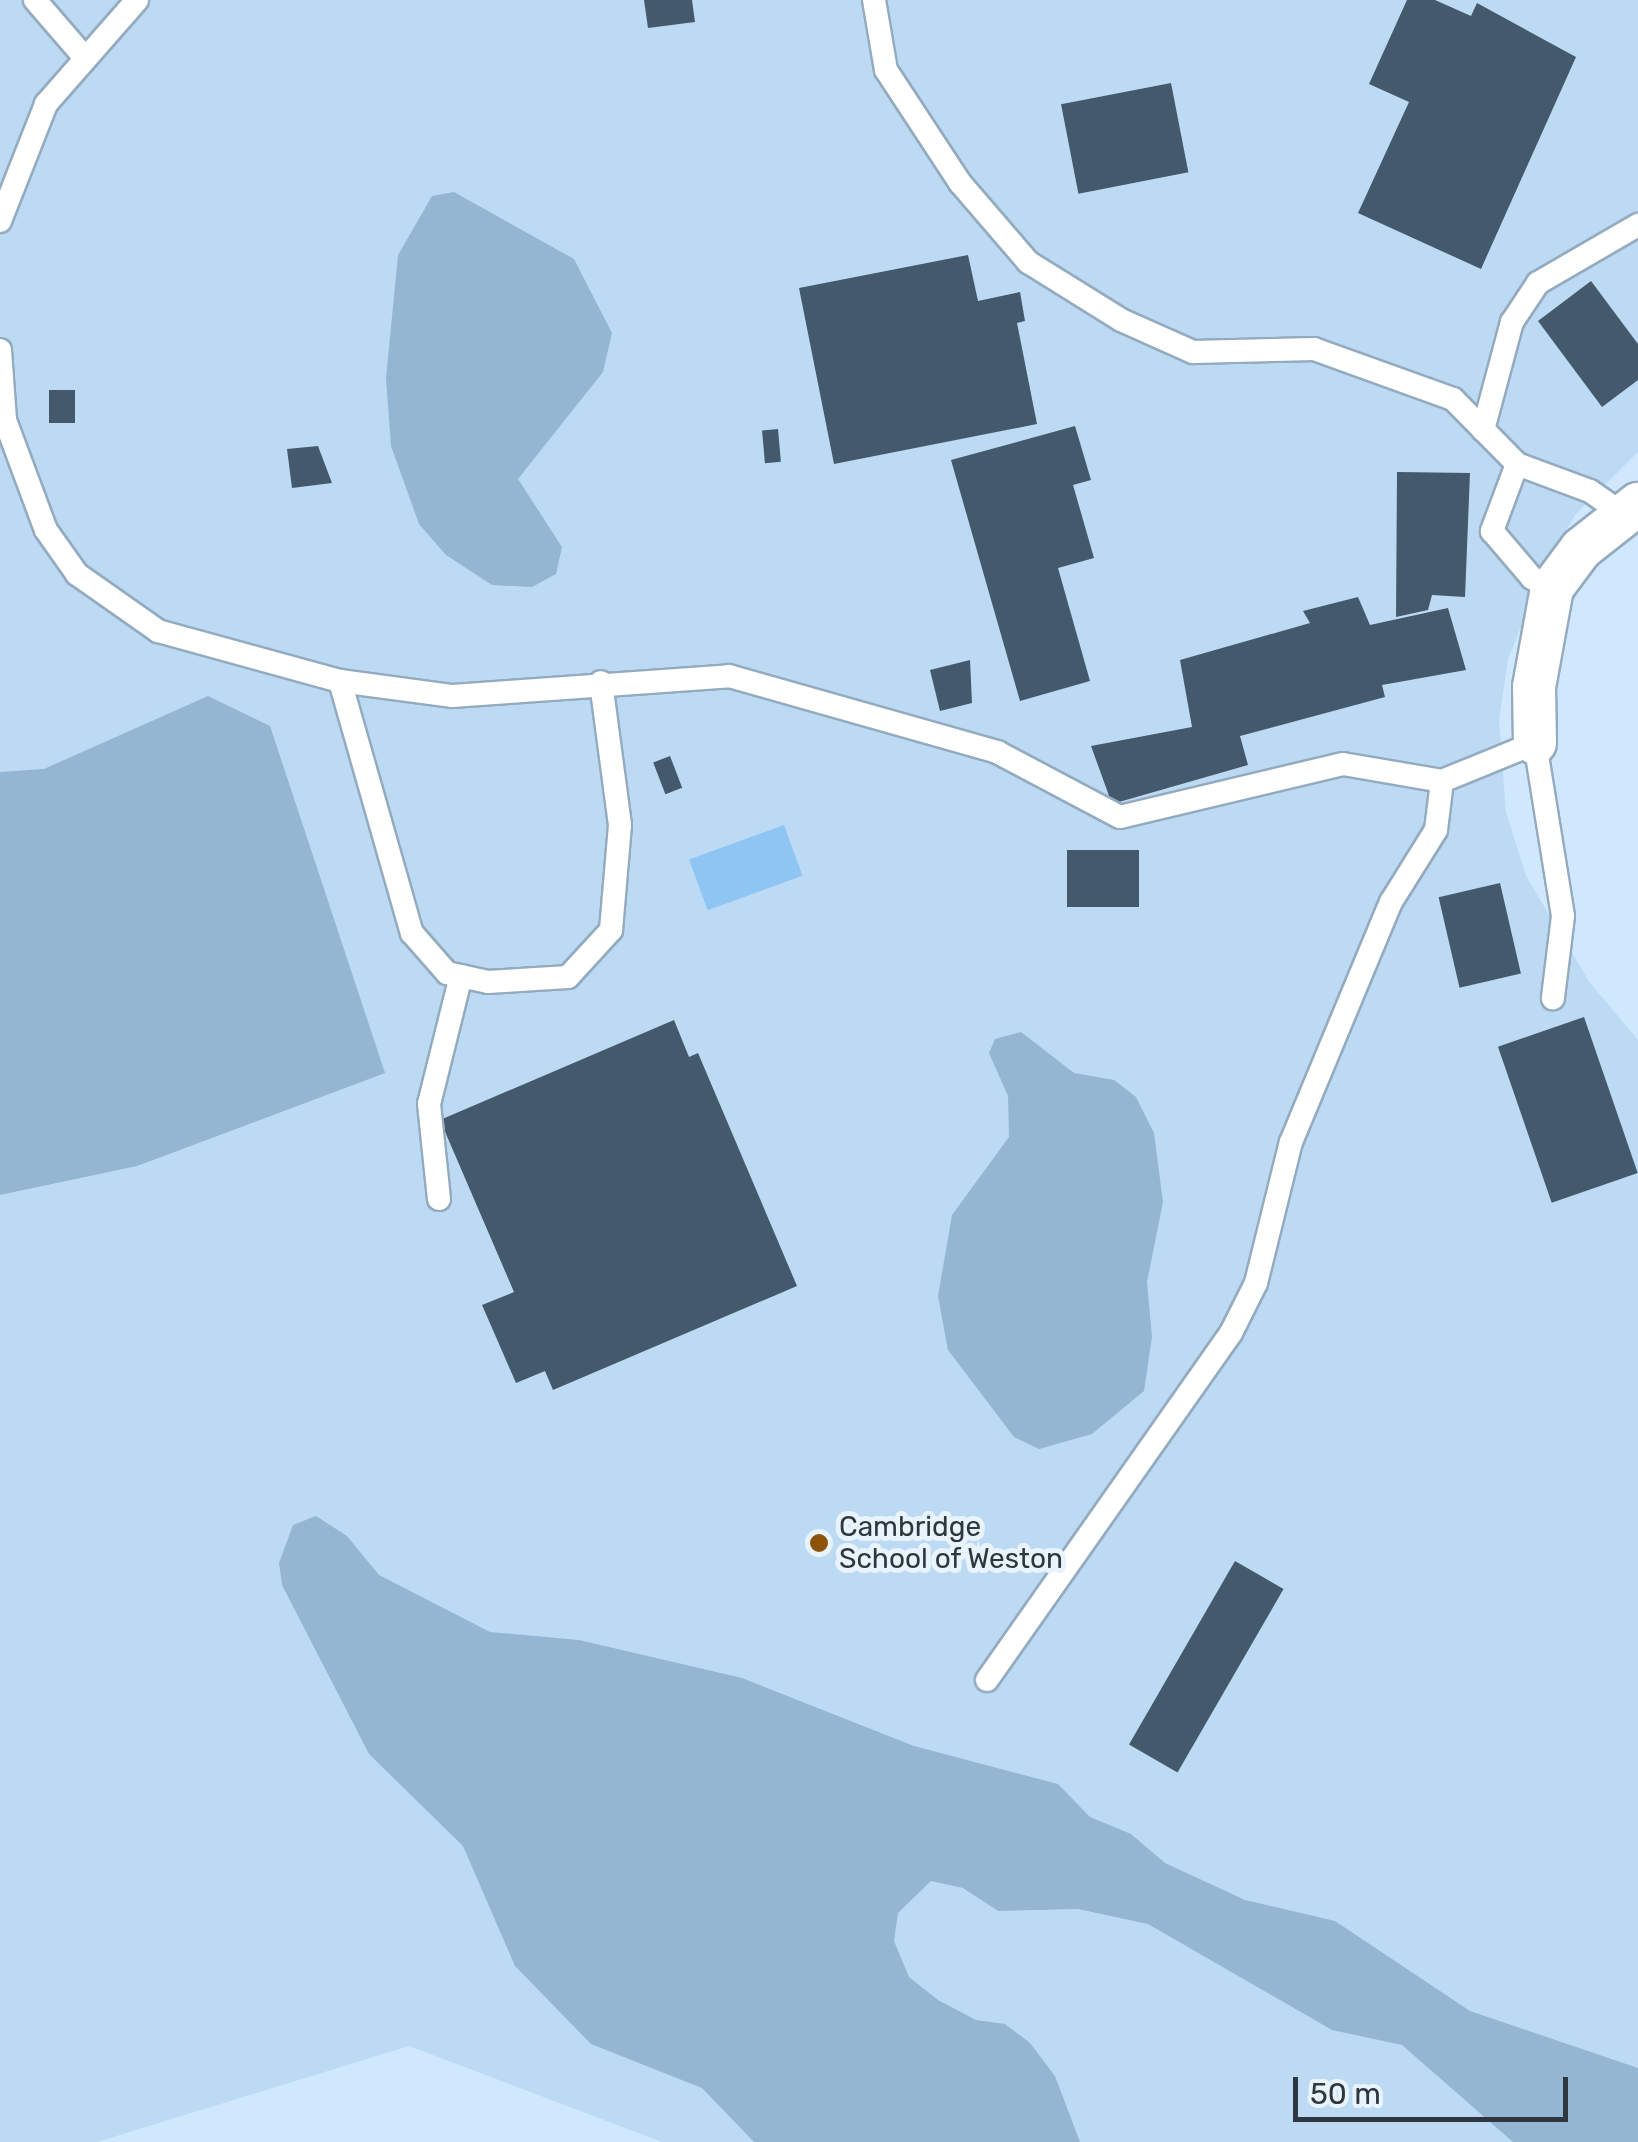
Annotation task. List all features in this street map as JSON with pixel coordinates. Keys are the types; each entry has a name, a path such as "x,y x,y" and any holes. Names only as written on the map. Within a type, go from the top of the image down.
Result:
{"street":[{"path":"1535,743 1534,687 1552,588 1580,549 1630,509"}],"lane":[{"path":"35,0 85,58"},
{"path":"0,221 38,116 137,0"},
{"path":"874,0 886,70 962,184 1028,262 1121,320 1193,352 1314,349 1362,360 1453,398 1517,464 1630,509"},
{"path":"1483,430 1512,322 1538,283 1638,225"},
{"path":"0,350 5,420 46,530 78,574 158,631 340,681 453,696 601,682 728,676 842,704 996,752 1120,817 1343,764 1442,782 1535,743 1563,916 1553,998"},
{"path":"1517,464 1492,531 1532,578 1552,588"},
{"path":"340,681 412,933 447,972 488,982 568,976 612,930 620,826 601,682"},
{"path":"988,1680 1231,1333 1256,1283 1292,1142 1390,902 1436,830 1442,782"},
{"path":"439,1199 429,1104 461,976"}],"shaded area":[{"name":"Cambridge School of Weston","path":"0,0 1638,0 1638,452 1576,514 1549,557 1508,659 1499,720 1506,812 1526,876 1590,983 1638,1040 1638,2142 662,2142 409,2046 97,2142 0,2142"},
{"path":"454,192 574,259 612,333 603,372 518,479 562,547 556,574 532,587 492,585 446,555 419,524 391,446 386,378 398,255 432,196"},
{"path":"208,696 270,726 385,1073 137,1166 0,1195 0,772 44,769"},
{"path":"784,825 802,876 708,910 689,860"},
{"path":"1021,1032 1074,1073 1114,1080 1136,1097 1154,1133 1163,1202 1147,1282 1152,1337 1144,1391 1092,1434 1039,1449 1014,1437 948,1350 938,1296 952,1215 1009,1137 1008,1096 989,1053 995,1039"},
{"path":"316,1516 347,1536 379,1575 490,1632 579,1640 742,1678 914,1746 1058,1784 1090,1817 1131,1834 1165,1863 1245,1900 1335,1921 1470,2011 1638,2068 1638,2142 1513,2142 1402,2045 1332,2030 1148,1924 1078,1909 998,1911 963,1888 931,1881 898,1913 894,1941 909,1977 938,2000 976,2020 1005,2024 1030,2043 1055,2076 1080,2142 754,2142 702,2088 591,2044 515,1966 463,1846 369,1754 282,1585 279,1563 293,1525"}],"building":[{"path":"644,0 692,0 695,22 648,28"},
{"path":"1407,0 1435,0 1471,16 1477,3 1576,57 1481,269 1358,213 1409,102 1369,84"},
{"path":"1171,83 1188,172 1078,194 1061,104"},
{"path":"968,255 978,301 1020,292 1025,321 1017,323 1037,424 834,464 799,288"},
{"path":"1591,281 1638,344 1638,380 1602,407 1538,321"},
{"path":"49,390 75,390 75,423 49,423"},
{"path":"1075,426 1091,480 1073,485 1094,558 1058,568 1090,681 1020,701 951,460"},
{"path":"778,429 781,462 765,463 762,430"},
{"path":"318,446 332,483 292,488 287,449"},
{"path":"1397,472 1470,473 1465,597 1432,595 1428,610 1396,617"},
{"path":"1358,597 1370,625 1448,608 1466,670 1382,685 1385,697 1240,736 1248,765 1112,804 1091,746 1192,727 1180,660 1310,623 1303,611"},
{"path":"970,660 972,703 940,711 930,670"},
{"path":"670,756 682,788 665,794 653,762"},
{"path":"1067,850 1139,850 1139,907 1067,907"},
{"path":"1500,883 1521,974 1460,988 1439,897"},
{"path":"1584,1017 1638,1173 1552,1203 1498,1047"},
{"path":"674,1020 689,1057 698,1053 797,1286 553,1390 545,1371 516,1383 482,1305 514,1292 440,1120"},
{"path":"1235,1561 1283,1589 1177,1773 1129,1745"}],"place":[{"name":"Cambridge School of Weston","path":"819,1543"}]}
